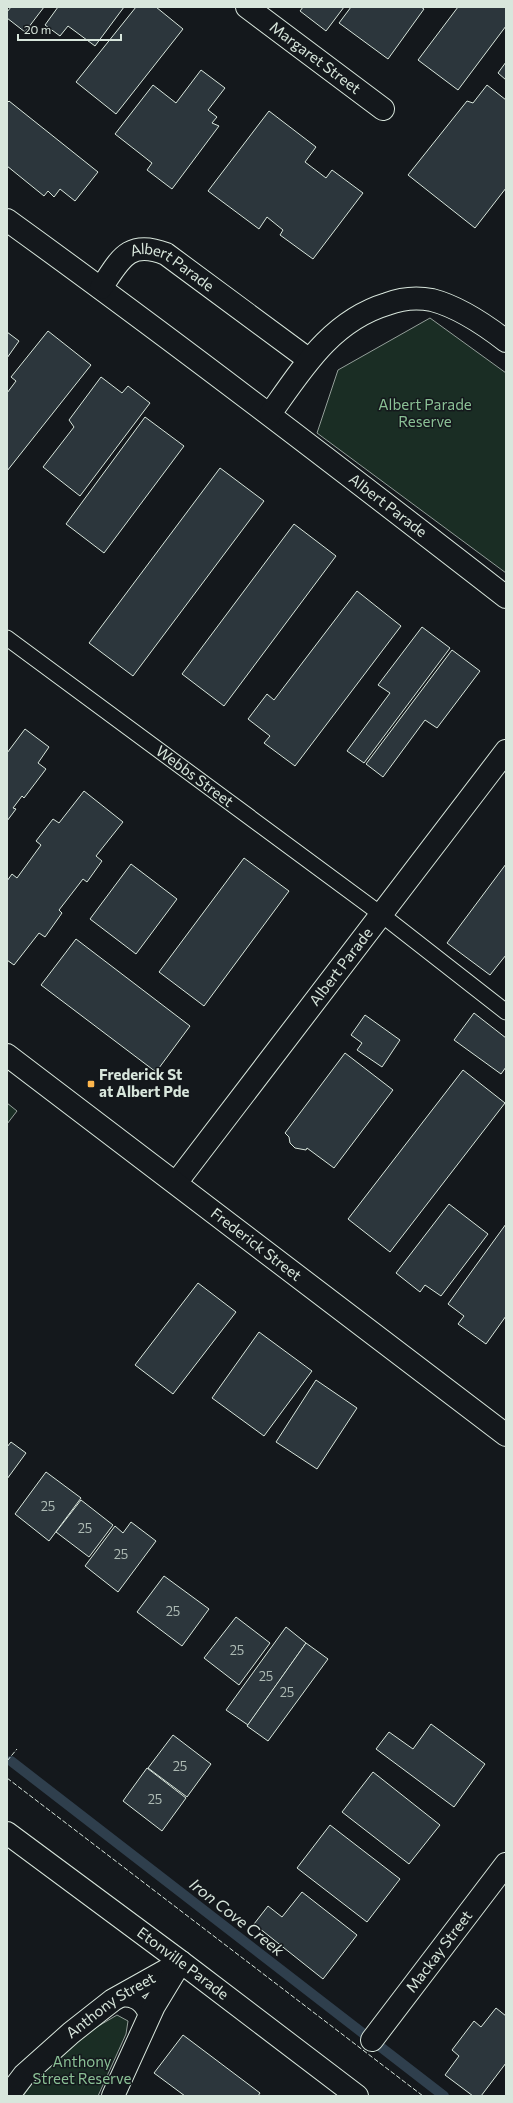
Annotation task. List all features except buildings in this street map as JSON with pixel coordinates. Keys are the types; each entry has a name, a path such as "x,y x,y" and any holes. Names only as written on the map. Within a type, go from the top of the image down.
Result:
{"street":[{"name":"Margaret Street","path":"247,7 383,109"},
{"name":"Albert Parade","path":"7,220 270,414 506,597"},
{"name":"Albert Parade","path":"101,288 123,256 133,250 155,249 166,254 308,359"},
{"path":"270,414 308,359 328,338 350,320 374,308 401,299 431,300 455,309 481,322 506,341"},
{"name":"Albert Parade","path":"176,1183 506,751"},
{"name":"Frederick Street","path":"7,1055 506,1435"},
{"name":"Etonville Parade","path":"7,1833 181,1962 356,2096"},
{"name":"Mackay Street","path":"372,2040 506,1864"},
{"name":"Anthony Street","path":"8,2096 24,2075 71,2033 113,2000 181,1962"},
{"name":"Anthony Street","path":"113,2096 154,2006 181,1962"}],"lane":[{"name":"Webbs Street","path":"7,638 382,915 506,1012"},
{"path":"113,2000 126,1998 141,2004 145,2010 148,2020"}],"green space":[{"name":"Albert Parade Reserve","path":"430,318 506,373 506,573 317,433 338,370"},
{"path":"7,1103 17,1111 7,1124"},
{"name":"Anthony Street Reserve","path":"117,2015 128,2021 126,2034 98,2096 23,2096 31,2085 80,2037"}],"waterway":[{"name":"Iron Cove Creek","path":"11,1761 444,2096"}],"fence":[{"path":"7,1761 17,1749"},
{"path":"7,1778 423,2096"}],"place":[{"name":"Frederick St at Albert Pde","path":"91,1084"}]}
